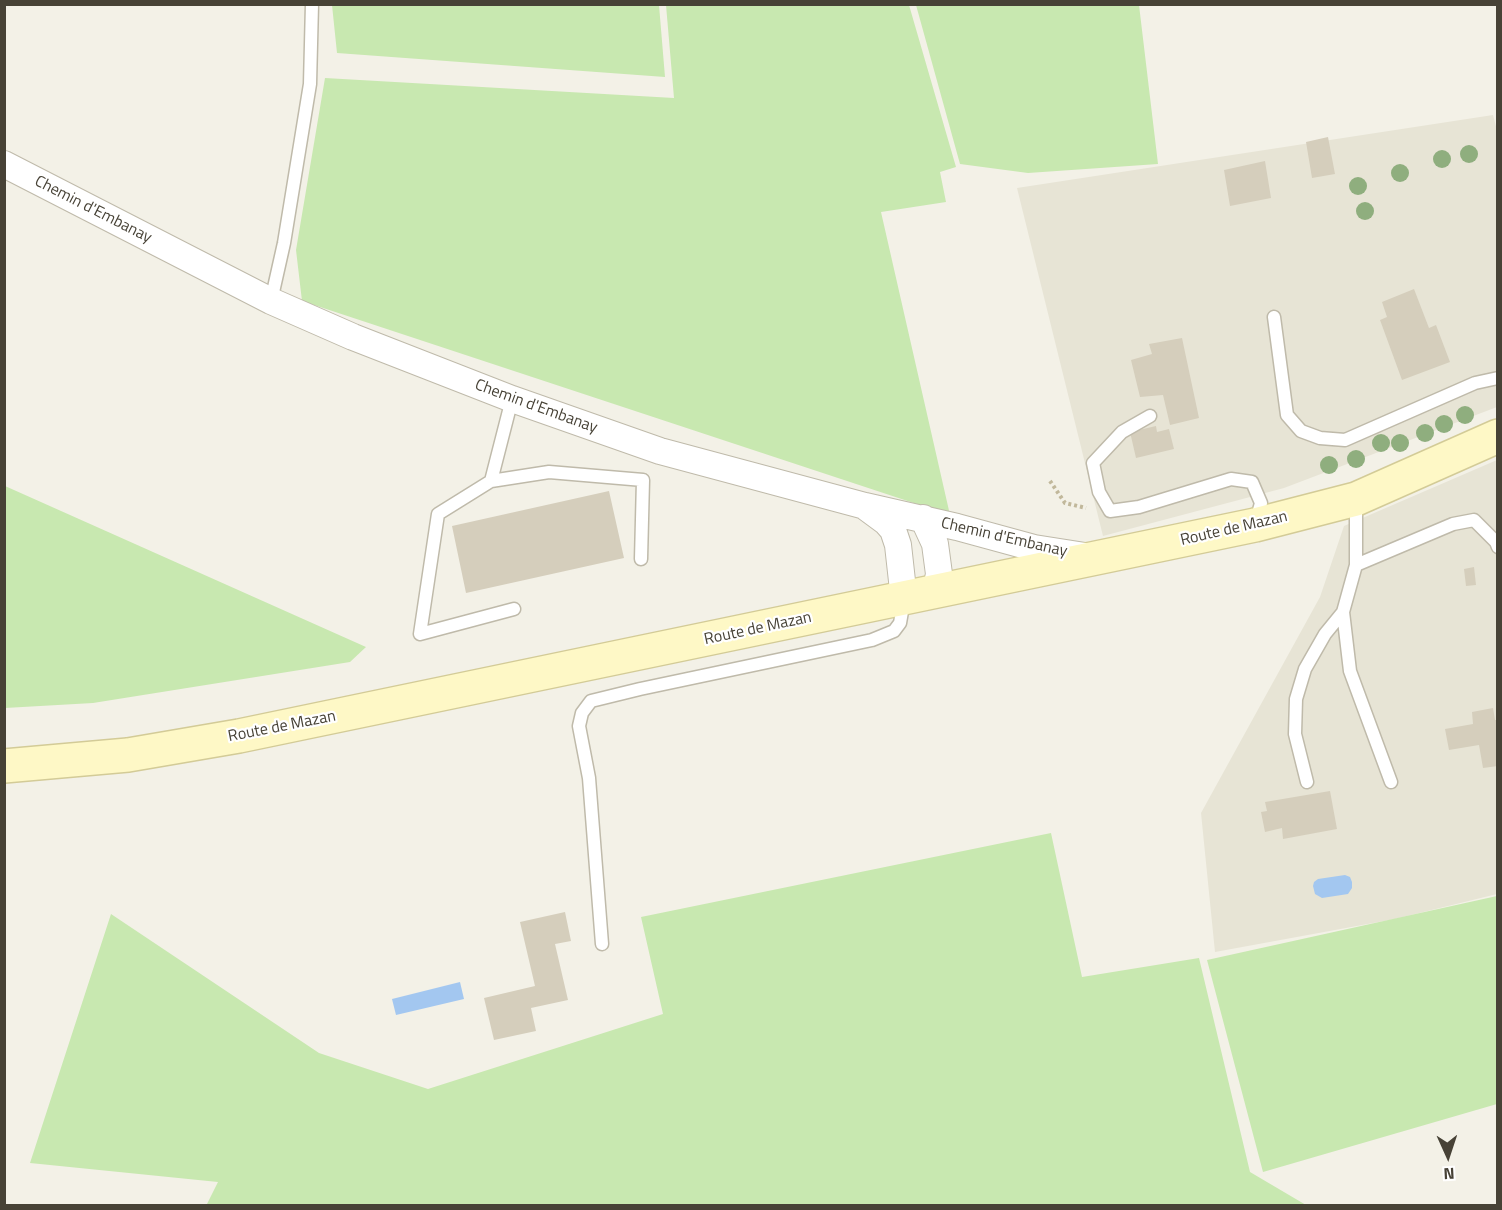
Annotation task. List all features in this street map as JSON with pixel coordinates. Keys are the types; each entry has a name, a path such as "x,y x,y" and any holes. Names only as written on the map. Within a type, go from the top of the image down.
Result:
{"main road":[{"name":"Route de Mazan","path":"4,766 128,755 239,736 1255,525 1356,499 1497,436"}],"street":[{"name":"Chemin d'Embanay","path":"4,164 271,301 353,337 512,399 660,451 1034,548 1101,558"},
{"path":"865,506 893,530 917,596 937,584 939,574 935,543 923,518"}],"lane":[{"path":"271,301 284,243 310,84 312,4"},
{"path":"1274,317 1287,415 1301,432 1320,438 1345,440 1475,383 1497,378"},
{"path":"492,481 512,399"},
{"path":"1150,416 1122,432 1094,463 1099,492 1110,511 1139,507 1231,478 1252,482 1261,503 1255,525"},
{"path":"514,609 420,634 438,514 492,481 549,472 643,480 641,559"},
{"path":"1356,499 1356,565 1344,612 1350,671 1391,782"},
{"path":"1356,565 1453,524 1474,520 1497,542 1497,546"},
{"path":"602,944 589,778 579,726 582,713 591,701 872,640 894,631 917,596"},
{"path":"1307,782 1295,734 1296,699 1305,669 1325,634 1344,612"}],"path":[{"path":"1050,481 1065,503 1110,511"}],"shaded area":[{"path":"1493,115 1498,134 1497,407 1284,488 1103,536 1017,188"},
{"path":"1497,460 1497,894 1395,919 1215,952 1201,813 1320,597 1344,526"}],"green space":[{"path":"332,5 659,5 665,77 337,53"},
{"path":"666,5 909,5 956,167 940,172 946,202 881,212 950,515 302,301 296,250 325,78 674,98"},
{"path":"916,5 1139,5 1158,164 1028,173 960,164"},
{"path":"5,486 366,647 350,662 93,703 5,708"},
{"path":"1051,833 1082,977 1199,958 1250,1172 1306,1205 206,1206 218,1182 30,1163 111,914 319,1053 428,1089 663,1014 641,917"},
{"path":"1497,896 1497,1104 1263,1172 1207,960"}],"water":[{"path":"1345,875 1350,877 1352,882 1352,888 1348,894 1322,898 1315,894 1313,886 1318,879"},
{"path":"460,982 464,999 396,1015 392,999"}],"building":[{"path":"1328,137 1335,174 1312,178 1306,142"},
{"path":"1265,161 1271,198 1230,206 1224,170"},
{"path":"1414,289 1429,328 1436,325 1450,362 1402,380 1380,320 1387,317 1382,302"},
{"path":"1182,338 1199,418 1170,425 1163,395 1140,397 1131,360 1152,354 1149,344"},
{"path":"1156,426 1157,432 1169,429 1174,449 1136,458 1130,432"},
{"path":"609,491 624,558 466,593 452,526"},
{"path":"1474,567 1476,585 1466,586 1464,569"},
{"path":"1493,708 1495,720 1498,720 1498,766 1483,768 1479,745 1449,750 1445,729 1473,724 1472,712"},
{"path":"1330,791 1337,829 1283,839 1282,828 1265,832 1261,812 1267,811 1265,802"},
{"path":"565,912 571,941 555,944 568,1000 531,1008 536,1031 494,1040 484,998 535,986 520,922"}]}
